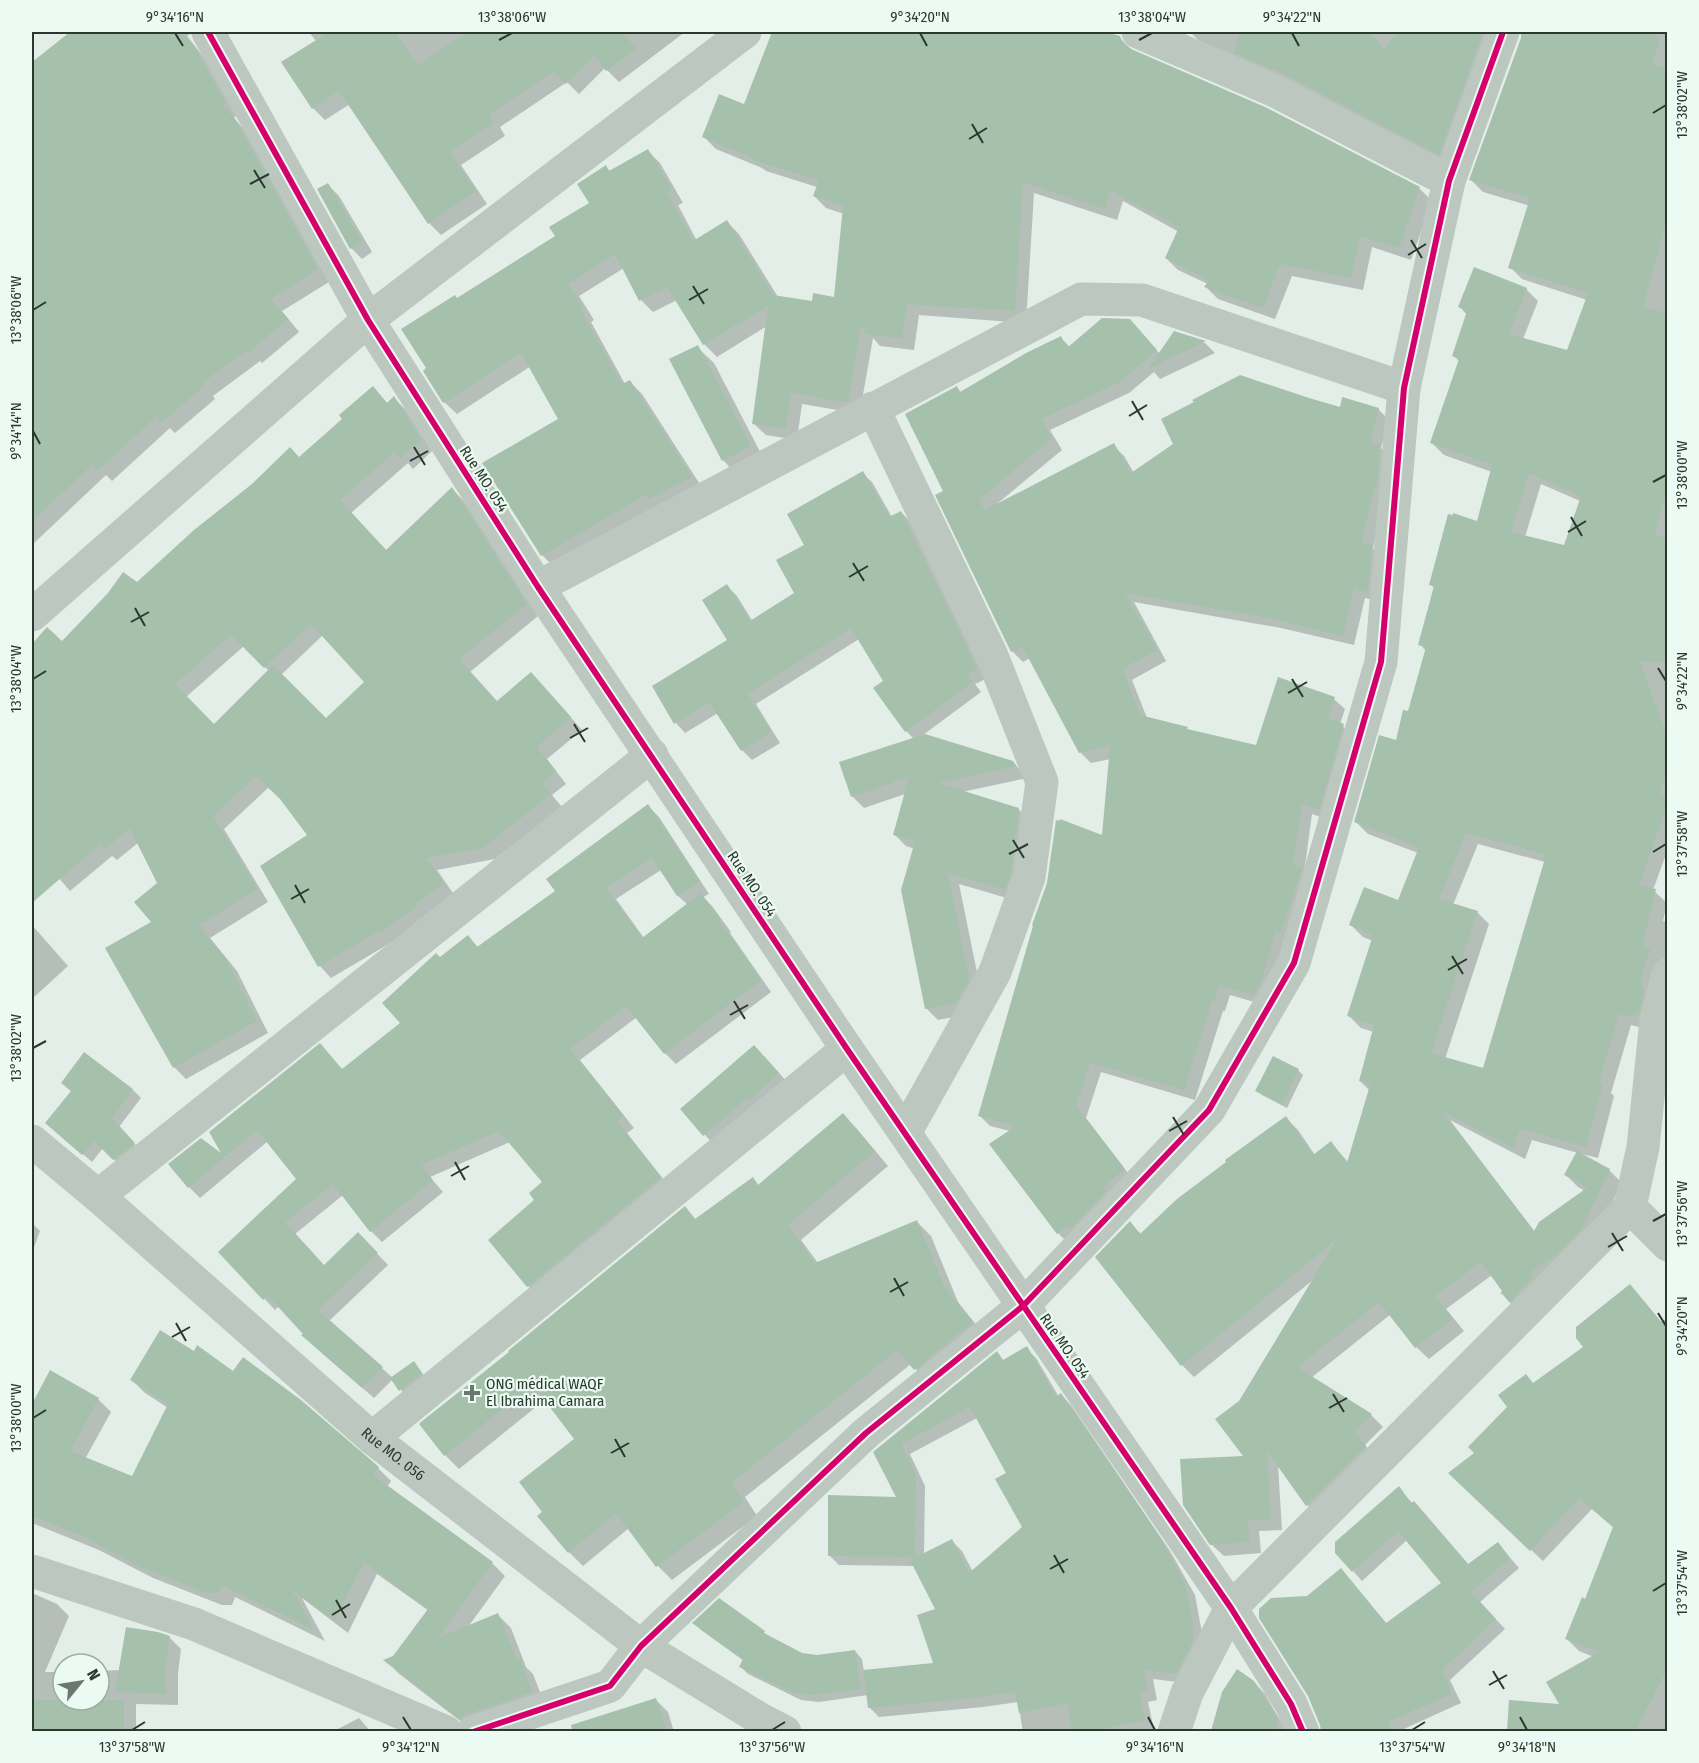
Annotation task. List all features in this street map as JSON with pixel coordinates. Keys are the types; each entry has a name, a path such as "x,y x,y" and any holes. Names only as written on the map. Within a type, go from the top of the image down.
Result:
{"street":[{"name":"Rue MO. 054","path":"208,32 368,320 538,587 847,1049 1232,1608 1291,1704 1304,1731"},
{"path":"32,615 368,320 745,32"},
{"path":"1138,32 1273,90 1449,181"},
{"path":"473,1731 610,1686 641,1646 866,1433 1023,1306 1209,1110 1294,963 1381,662 1404,388 1449,181 1503,32"},
{"path":"538,587 1081,299 1142,300 1404,388"},
{"path":"873,408 992,656 1042,782 1029,877 995,972 905,1133"},
{"path":"98,1196 652,755"},
{"path":"1174,1731 1187,1693 1232,1608 1630,1207 1655,1144 1656,1020 1668,974"},
{"path":"372,1438 847,1049"},
{"name":"Rue MO. 056","path":"32,1141 98,1196 372,1438 641,1646 762,1720 785,1731"},
{"path":"1630,1207 1668,1245"},
{"path":"32,1571 194,1624 446,1731"}],"building":[{"path":"70,32 182,32 195,48 226,103 223,105 235,119 318,269 271,299 288,319 249,352 247,350 202,383 204,386 162,422 157,416 98,470 93,464 32,521 32,62"},
{"path":"329,32 395,32 418,65 468,32 623,32 636,49 606,71 594,55 566,84 554,71 489,115 494,123 450,152 476,191 428,224 339,91 312,109 281,62"},
{"path":"772,32 1106,32 1120,36 1123,44 1131,49 1265,107 1420,187 1399,248 1360,236 1351,278 1280,264 1263,308 1204,287 1209,280 1165,258 1179,227 1110,190 1105,209 1023,182 1015,311 907,304 902,339 866,334 861,324 848,401 836,401 791,392 786,429 752,424 768,306 703,345 667,287 639,301 615,254 568,284 583,307 580,309 622,384 630,380 692,477 649,499 647,494 541,556 482,463 558,419 521,353 443,403 423,371 426,368 401,329 455,295 457,298 555,236 549,227 589,203 577,184 606,165 609,171 648,149 672,190 667,193 693,241 727,220 773,295 812,301 813,293 834,297 843,206 813,196 819,180 752,160 753,158 702,137 719,94 744,104"},
{"path":"1240,32 1370,32 1384,50 1398,32 1483,32 1439,155 1282,73 1234,53"},
{"path":"1521,32 1643,32 1660,37 1652,64 1668,69 1668,215 1643,308 1668,313 1668,483 1655,535 1668,537 1668,663 1640,661 1668,740 1668,767 1659,793 1668,796 1668,803 1639,885 1656,889 1642,947 1650,949 1640,982 1644,991 1639,1012 1630,1017 1619,1014 1599,1082 1603,1083 1586,1147 1520,1129 1513,1148 1442,1111 1534,1231 1539,1222 1588,1187 1564,1175 1577,1151 1610,1169 1581,1230 1557,1254 1530,1273 1533,1277 1509,1302 1503,1293 1500,1295 1502,1291 1481,1262 1435,1296 1453,1318 1415,1348 1379,1302 1297,1367 1372,1414 1354,1432 1366,1446 1306,1506 1267,1451 1271,1519 1248,1520 1249,1542 1210,1545 1183,1505 1180,1459 1243,1456 1215,1419 1239,1401 1337,1239 1181,1366 1095,1257 1130,1221 1140,1234 1177,1199 1226,1162 1225,1160 1286,1116 1313,1155 1331,1141 1347,1163 1370,1085 1359,1081 1374,1025 1347,1016 1373,935 1349,925 1364,887 1398,900 1419,847 1354,822 1379,735 1396,740 1403,710 1408,711 1426,647 1418,645 1434,586 1429,585 1448,514 1453,515 1453,513 1477,521 1492,465 1430,443 1459,359 1452,356 1467,311 1458,307 1474,267 1527,288 1509,334 1567,350 1588,293 1508,268 1530,198 1469,180 1521,38","holes":["1529,473 1581,496 1564,545 1511,532","1466,833 1546,855 1483,1068 1431,1053 1478,911 1439,899"]},
{"path":"328,183 362,241 350,249 317,189"},
{"path":"1102,318 1130,319 1157,350 1118,383 1041,419 1052,438 979,500 985,510 1114,443 1131,473 1173,444 1161,419 1240,375 1340,407 1342,397 1379,408 1370,441 1380,445 1378,475 1361,543 1372,545 1368,592 1354,588 1343,636 1269,618 1125,593 1157,650 1122,669 1140,715 1256,745 1278,677 1335,697 1328,718 1344,724 1319,810 1302,804 1293,865 1302,869 1281,932 1276,930 1261,982 1254,995 1219,985 1184,1090 1090,1063 1076,1106 1125,1169 1103,1187 1106,1191 1071,1228 1069,1225 1057,1234 989,1144 1016,1126 978,1116 1032,925 1047,883 1056,820 1060,819 1102,835 1110,746 1079,753 1022,646 1011,652 935,495 943,491 905,414 957,386 960,392 1026,353 1061,336 1067,348"},
{"path":"1174,331 1206,341 1148,369"},
{"path":"698,345 751,446 722,461 669,359"},
{"path":"373,386 387,403 394,396 421,439 400,458 395,452 340,500 386,550 452,487 527,604 459,659 497,701 531,672 571,717 537,747 556,771 542,783 551,794 483,848 427,858 444,884 416,903 418,906 381,932 380,930 318,967 260,866 307,835 280,799 256,776 213,816 258,889 199,925 225,957 257,1021 173,1068 105,948 151,922 134,902 157,883 130,829 104,849 100,844 32,903 32,644 47,627 62,641 108,593 123,572 137,582 194,530 252,484 290,447 299,457 342,419 339,415","holes":["311,624 364,682 326,718 273,665 214,724 175,684 231,635 264,668"]},
{"path":"863,471 889,517 901,511 975,664 977,669 967,674 973,682 905,732 873,688 883,681 851,628 748,694 771,732 741,751 709,702 674,724 652,686 727,640 702,600 727,584 750,621 794,593 776,560 804,545 787,514"},
{"path":"925,734 1013,761 1016,766 938,783 1019,808 1011,873 1005,890 948,873 969,979 956,1003 925,1009 901,890 915,841 893,835 909,777 851,797 839,762"},
{"path":"648,804 700,882 677,896 652,858 606,888 642,938 701,893 761,980 664,1054 626,1006 570,1049 624,1116 617,1121 661,1177 527,1287 488,1240 534,1200 529,1193 542,1182 499,1131 421,1165 433,1180 370,1232 333,1184 285,1222 324,1265 358,1232 378,1253 318,1310 383,1367 362,1388 301,1335 303,1334 268,1296 263,1300 218,1252 296,1179 257,1130 188,1188 168,1164 201,1138 221,1153 209,1132 320,1043 342,1069 400,1023 382,1003 436,953 440,957 468,935 477,947 555,891 546,879"},
{"path":"754,1045 779,1073 703,1136 680,1109"},
{"path":"84,1052 133,1089 112,1118 135,1143 113,1160 94,1141 82,1155 45,1123 71,1091 61,1083"},
{"path":"1273,1056 1299,1069 1282,1104 1255,1091"},
{"path":"843,1113 875,1151 788,1225 815,1263 917,1220 944,1286 973,1322 914,1370 897,1350 732,1482 744,1502 656,1567 616,1513 568,1553 537,1516 542,1512 519,1482 574,1439 533,1385 444,1456 419,1424 421,1422 685,1206 695,1219 753,1177 758,1185"},
{"path":"1630,1284 1668,1330 1668,1667 1637,1731 1507,1731 1509,1700 1559,1704 1546,1682 1599,1652 1565,1639 1582,1597 1585,1599 1613,1527 1579,1498 1530,1551 1448,1473 1474,1453 1468,1447 1507,1407 1498,1395 1526,1374 1533,1383 1583,1347 1576,1338 1576,1327"},
{"path":"160,1330 194,1351 197,1345 233,1371 243,1357 301,1400 379,1467 373,1475 493,1562 438,1638 498,1613 517,1660 520,1659 532,1692 467,1714 459,1719 383,1660 393,1656 428,1609 364,1562 334,1621 292,1589 314,1630 222,1585 219,1593 207,1593 138,1566 85,1537 32,1516 32,1404 50,1370 99,1398 70,1451 132,1476 168,1404 130,1380"},
{"path":"1027,1346 1056,1397 1061,1393 1161,1539 1185,1584 1194,1627 1192,1643 1176,1674 1144,1670 1148,1691 1139,1692 1145,1720 1091,1731 1071,1731 1068,1703 1019,1713 1015,1692 868,1708 863,1670 933,1663 917,1615 935,1609 910,1560 952,1539 969,1573 1022,1527 995,1479 1006,1473 970,1407 901,1444 916,1475 915,1557 828,1556 828,1495 896,1497 873,1452 997,1351 1003,1360"},
{"path":"414,1361 422,1373 399,1391 390,1378"},
{"path":"1399,1486 1411,1503 1414,1501 1468,1564 1498,1542 1510,1558 1471,1592 1496,1619 1442,1670 1452,1694 1387,1722 1393,1731 1321,1731 1308,1696 1259,1618 1259,1609 1271,1598 1307,1596 1341,1568 1386,1623 1441,1583 1398,1531 1352,1572 1335,1553 1335,1542"},
{"path":"719,1598 765,1631 764,1633 802,1653 817,1655 855,1650 861,1689 812,1695 793,1693 739,1667 743,1659 692,1623"},
{"path":"126,1627 170,1636 166,1661 166,1694 115,1692"},
{"path":"1237,1669 1254,1681 1274,1713 1278,1720 1275,1731 1211,1731 1222,1692"},
{"path":"656,1698 667,1731 572,1731 571,1725"},
{"path":"32,1700 51,1700 51,1712 111,1712 111,1700 124,1700 124,1731 32,1731"}],"cycle path":[{"path":"208,32 368,320 538,587 847,1049 1231,1608 1291,1704 1303,1732"},
{"path":"473,1732 610,1686 641,1646 866,1433 1023,1306 1209,1110 1294,963 1381,662 1404,388 1449,181 1503,32"}],"place":[{"name":"ONG médical WAQF El Ibrahima Camara","path":"472,1393"}]}
